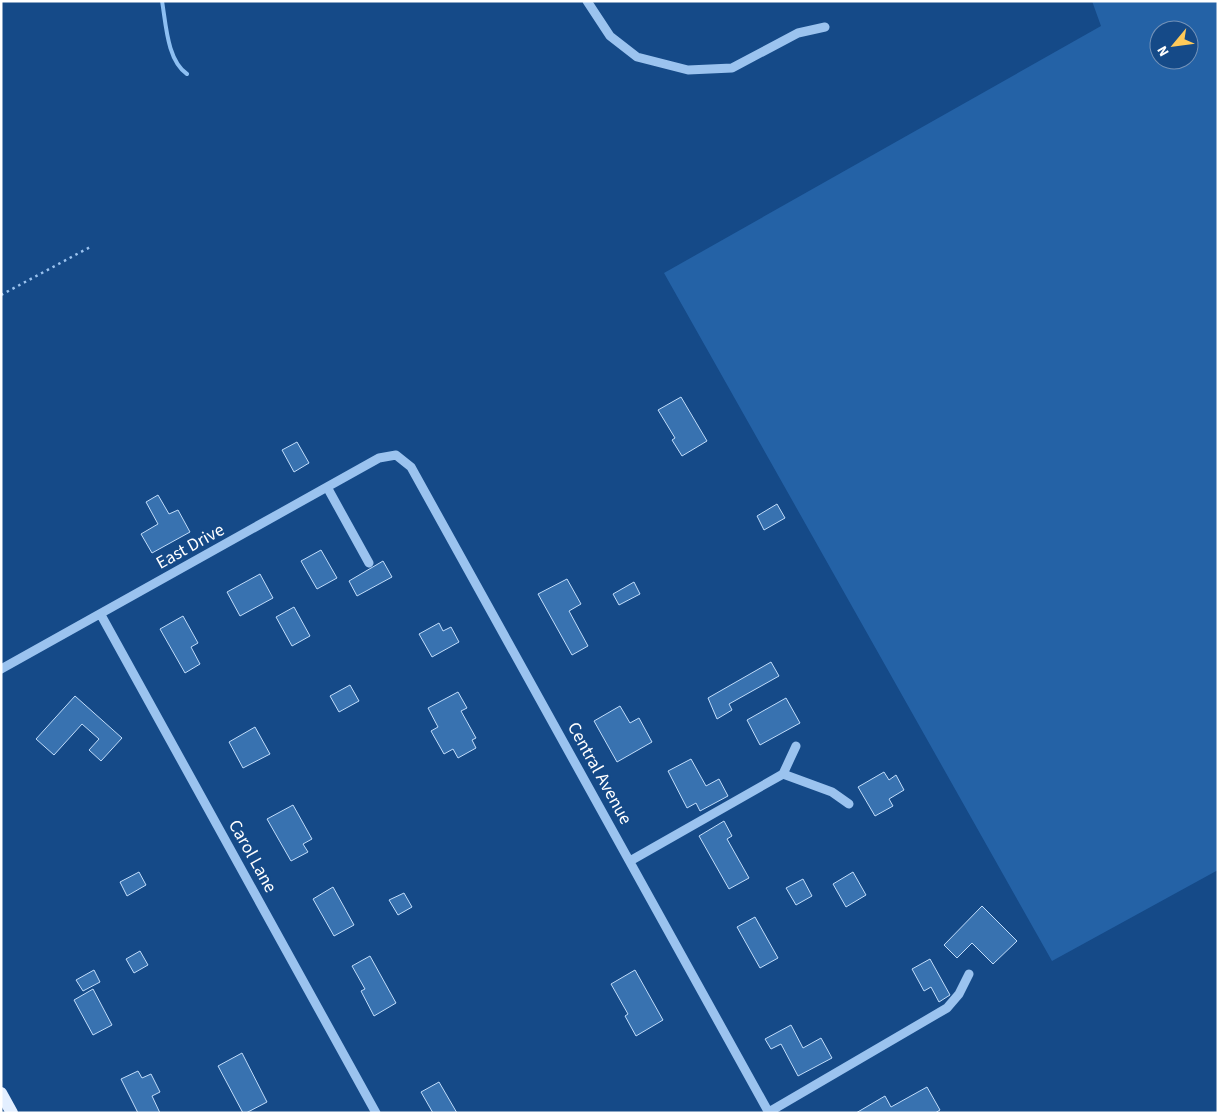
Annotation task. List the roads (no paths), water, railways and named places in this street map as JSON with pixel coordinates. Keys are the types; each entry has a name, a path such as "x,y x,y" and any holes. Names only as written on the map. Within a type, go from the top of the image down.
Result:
{"main road":[{"path":"1,1093 12,1113"}],"street":[{"path":"587,1 610,36 637,57 688,70 732,68 798,33 825,28"},
{"name":"East Drive","path":"1,669 379,458 396,455"},
{"name":"Central Avenue","path":"396,455 411,467 769,1112"},
{"path":"327,487 368,563"},
{"name":"Carol Lane","path":"102,614 376,1113"},
{"path":"630,861 783,774 796,746"},
{"path":"783,774 832,792 849,804"},
{"path":"769,1112 947,1008 960,994 969,974"}],"waterway":[{"path":"162,1 171,51 180,68 187,74"}]}
